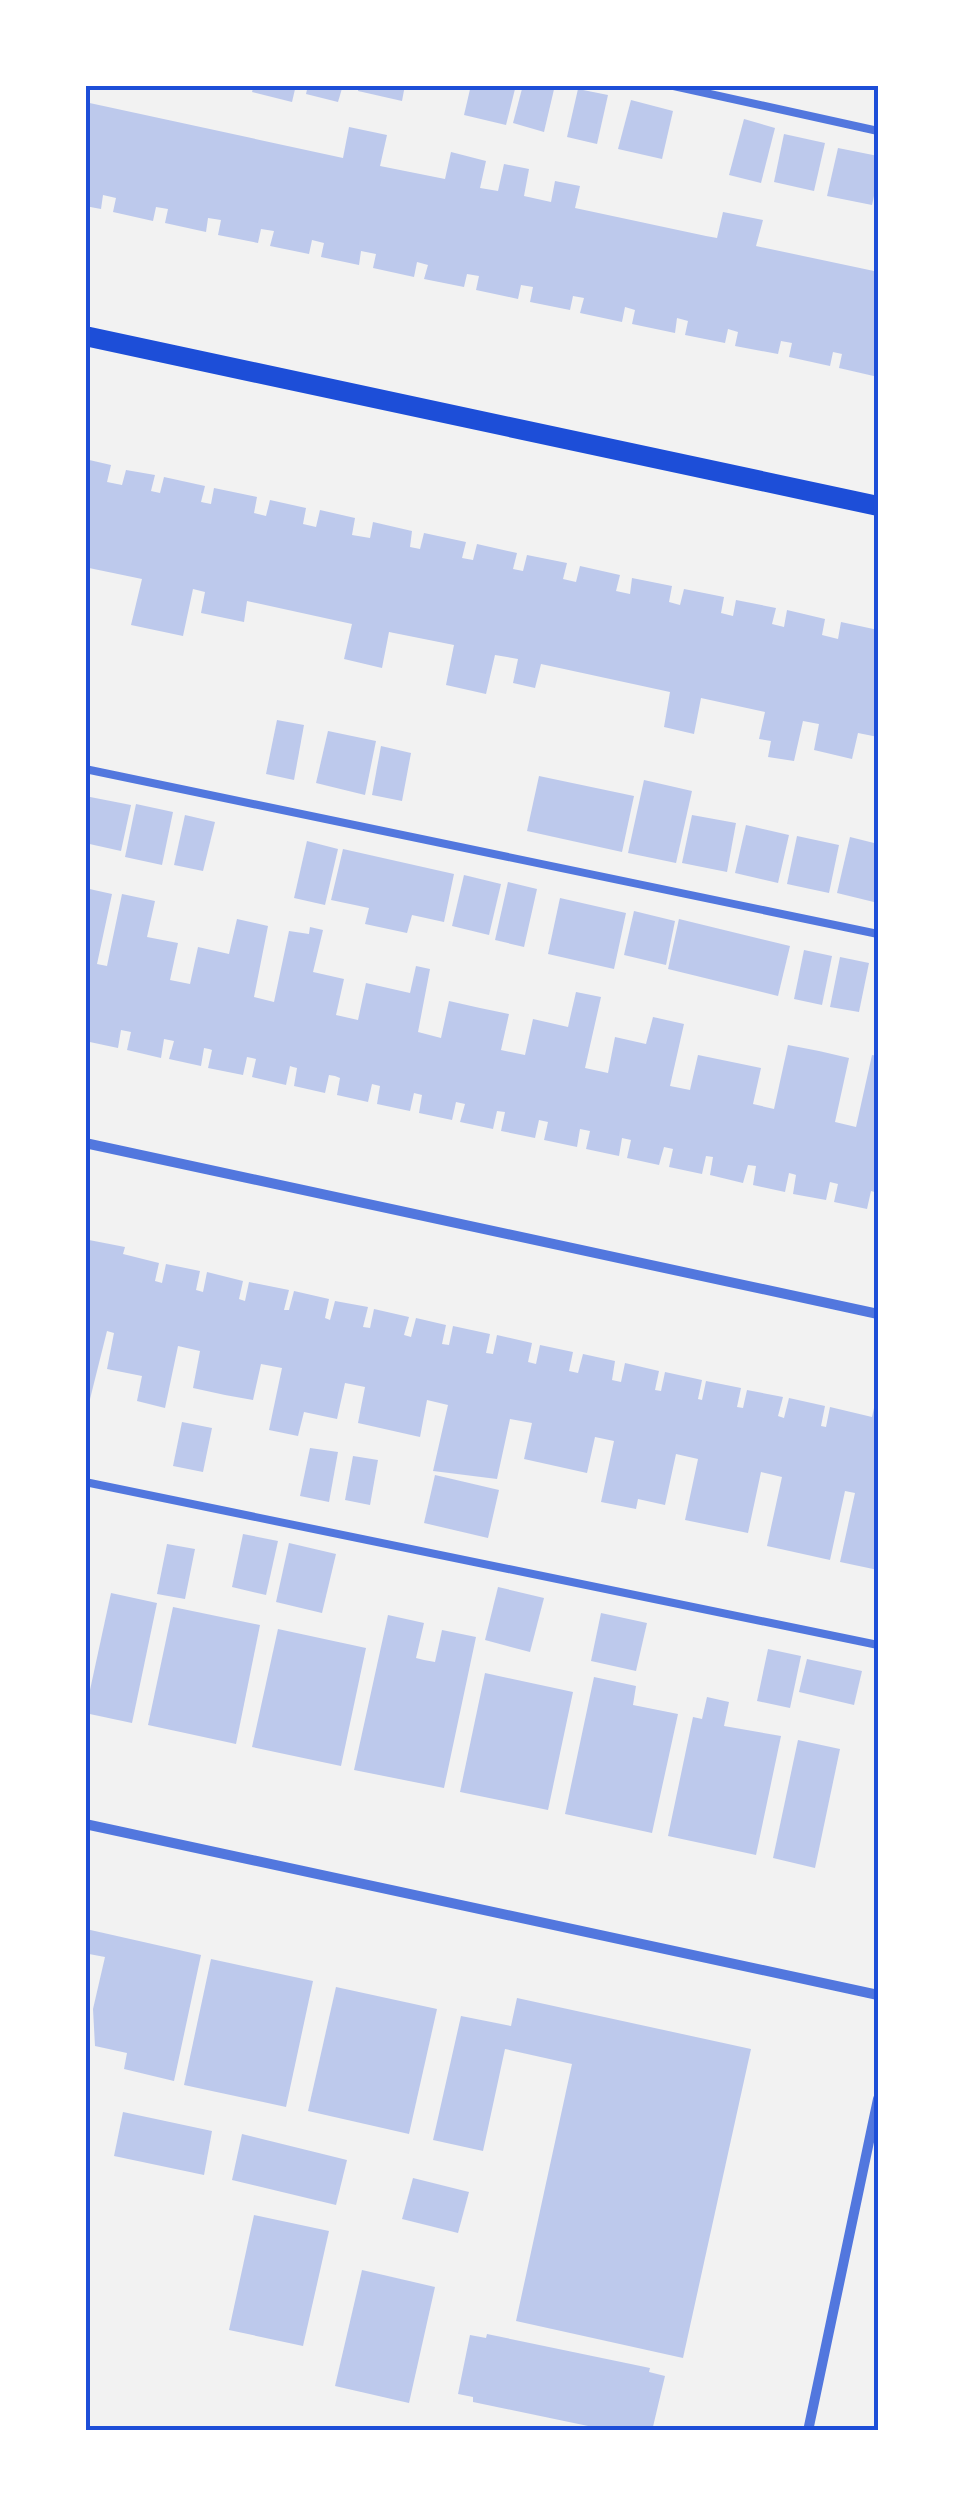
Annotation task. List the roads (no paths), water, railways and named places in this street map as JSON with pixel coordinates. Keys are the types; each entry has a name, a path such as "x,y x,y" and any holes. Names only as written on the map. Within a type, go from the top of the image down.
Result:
{"main road":[{"path":"85,336 878,506"}],"street":[{"path":"85,1143 878,1314"},
{"path":"85,1824 878,1995"},
{"path":"808,2431 878,2100"}],"lane":[{"path":"669,85 878,131"},
{"path":"85,768 878,934"},
{"path":"85,1482 878,1644"}]}
